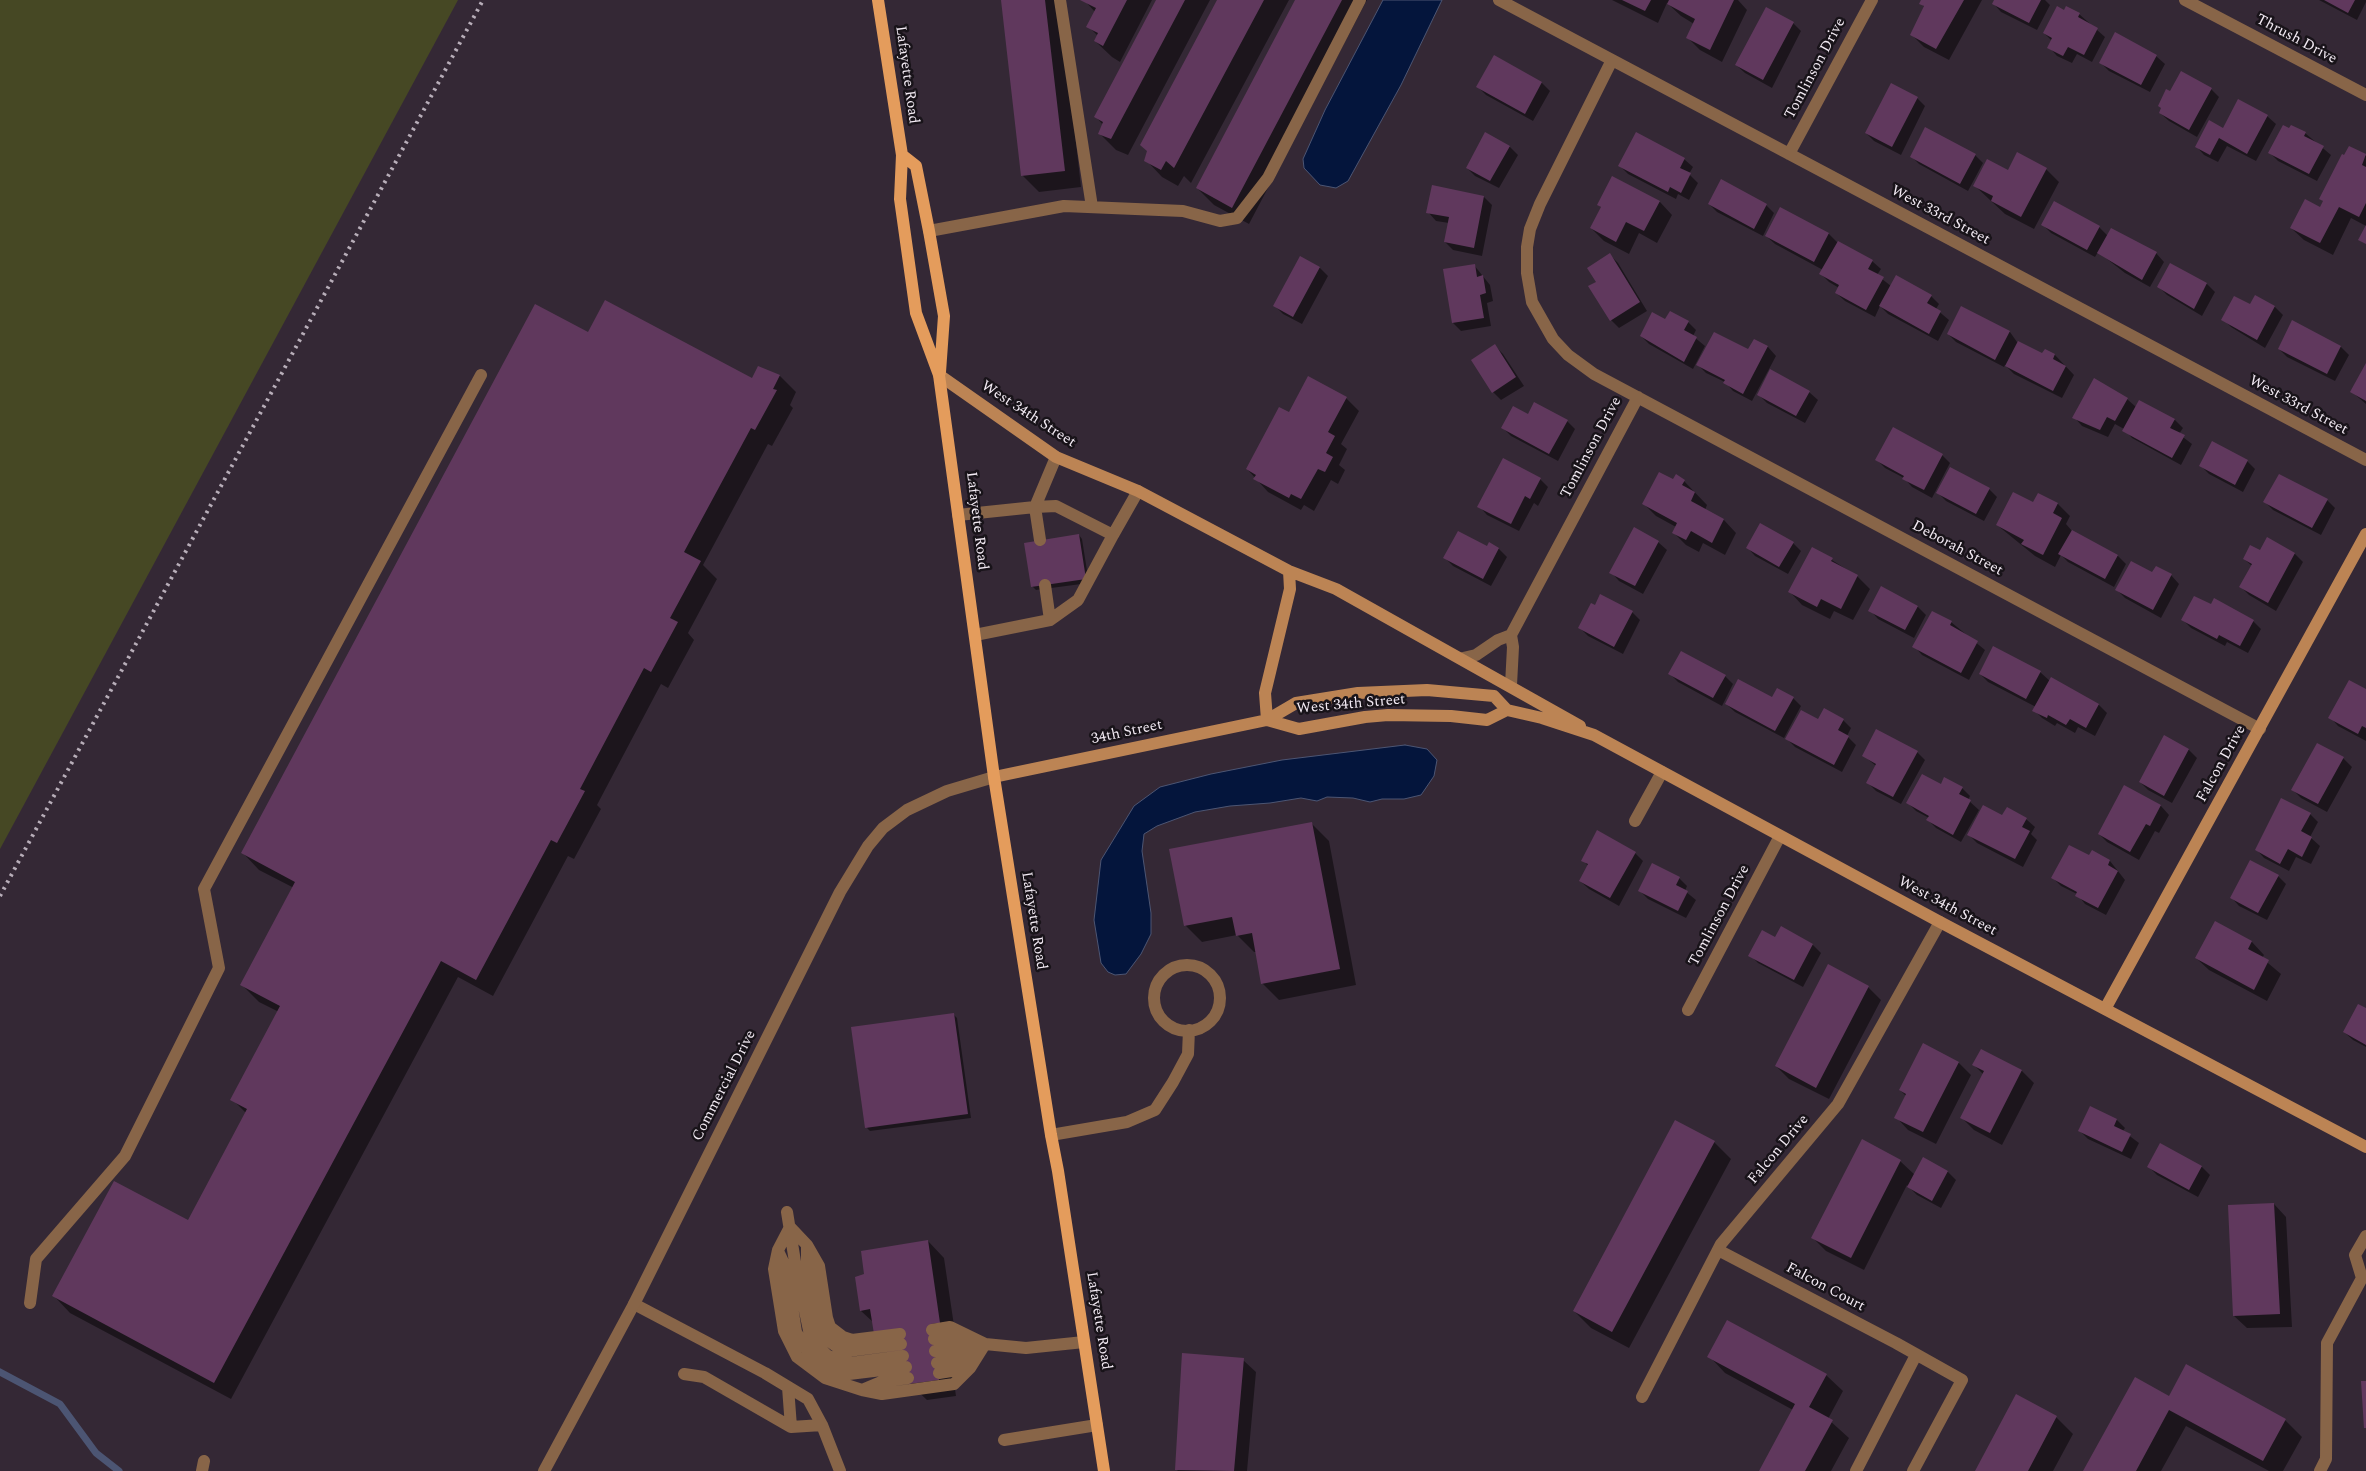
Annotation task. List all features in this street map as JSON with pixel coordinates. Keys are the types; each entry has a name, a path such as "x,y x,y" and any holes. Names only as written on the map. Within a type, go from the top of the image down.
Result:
{"main road":[{"name":"Lafayette Road","path":"878,0 902,155 900,199 916,313 939,375"},
{"name":"Lafayette Road","path":"902,155 916,166 944,316 939,375 994,777 1058,1171 1104,1471"}],"street":[{"path":"1060,0 1092,207"},
{"path":"929,231 1064,206 1183,211 1220,221 1237,218 1268,178 1360,0"},
{"name":"West 33rd Street","path":"1498,0 2366,460"},
{"name":"Tomlinson Drive","path":"1788,154 1872,0"},
{"name":"Thrush Drive","path":"2185,0 2366,95"},
{"name":"Tomlinson Drive","path":"1510,635 1638,397 1584,369 1553,339 1532,302 1527,272 1527,246 1533,220 1612,60"},
{"path":"30,1303 36,1259 125,1156 219,968 204,889 481,375"},
{"name":"West 34th Street","path":"939,375 1056,457 1138,490 1289,571 1336,589 1463,658 1594,735 1780,836 2366,1146"},
{"name":"Deborah Street","path":"1638,397 2260,729"},
{"path":"1040,540 1035,507 1056,457"},
{"path":"975,635 1050,620 1078,600 1138,490"},
{"path":"958,515 1056,506 1113,535"},
{"name":"Falcon Drive","path":"2105,1009 2366,534"},
{"path":"1267,720 1265,693 1290,589 1289,571"},
{"path":"1045,585 1050,620"},
{"path":"1463,658 1476,655 1498,640 1510,635 1513,647 1512,686"},
{"name":"West 34th Street","path":"1267,720 1296,703 1383,690 1427,690 1494,696 1507,710 1542,718 1594,735"},
{"name":"West 34th Street","path":"1267,720 1299,729 1364,717 1388,715 1442,716 1487,720 1507,710"},
{"name":"34th Street","path":"994,777 1267,720"},
{"path":"1635,821 1662,772"},
{"name":"Commercial Drive","path":"544,1471 634,1304 840,892 868,846 882,828 907,810 947,791 994,777"},
{"name":"Tomlinson Drive","path":"1688,1010 1780,836"},
{"name":"Falcon Drive","path":"1642,1397 1718,1250 1838,1104 1940,922"},
{"path":"1186,965 1203,969 1212,976 1220,996 1218,1007 1211,1019 1197,1029 1190,1030 1178,1030 1162,1020 1156,1010 1154,999 1157,984 1163,975 1175,967 1186,965"},
{"path":"1051,1135 1127,1122 1155,1110 1188,1054 1190,1030"},
{"path":"787,1212 811,1340 828,1356 851,1363 904,1356"},
{"path":"790,1227 778,1251 774,1269 784,1331 797,1357 825,1378 862,1390 882,1394 954,1384 970,1368 985,1344"},
{"path":"790,1227 807,1245 819,1266 830,1327 843,1338 904,1356"},
{"path":"2320,1471 2326,1459 2327,1343 2363,1284 2355,1255 2366,1236"},
{"name":"Falcon Court","path":"1718,1250 1962,1380 1913,1471"},
{"path":"778,1251 786,1268 796,1332 810,1355 822,1364 849,1374 904,1356"},
{"path":"634,1304 808,1399 822,1425 840,1471"},
{"path":"935,1351 965,1334 985,1344"},
{"path":"935,1351 985,1344 1026,1348 1084,1342"},
{"path":"935,1351 970,1368"},
{"path":"935,1351 977,1356"},
{"path":"1856,1471 1916,1355"},
{"path":"862,1390 881,1382 904,1356"},
{"path":"684,1374 704,1378 792,1427 822,1425"},
{"path":"788,1387 792,1427"},
{"path":"1004,1440 1097,1425"}],"green space":[{"path":"0,0 458,0 0,849"}],"water":[{"path":"1383,0 1442,0 1401,85 1348,181 1336,188 1320,185 1304,168 1303,159 1325,110"},
{"path":"1405,745 1427,749 1437,760 1434,776 1421,795 1404,799 1382,799 1370,802 1353,798 1327,797 1317,801 1301,798 1230,806 1195,812 1157,826 1144,834 1142,851 1151,913 1151,934 1141,954 1126,974 1115,975 1108,972 1101,963 1094,920 1101,860 1134,806 1160,787 1211,774 1282,760"}],"building":[{"path":"1001,0 1045,0 1065,171 1021,176"},
{"path":"1080,0 1127,0 1103,46 1094,41 1098,33 1086,27 1096,8"},
{"path":"1156,0 1185,0 1111,139 1098,134 1103,122 1094,117"},
{"path":"1217,0 1264,0 1174,168 1166,161 1161,170 1144,161 1147,151 1140,145"},
{"path":"1295,0 1342,0 1232,208 1196,188"},
{"path":"1622,0 1651,0 1645,11"},
{"path":"1669,0 1734,0 1710,50 1686,38 1695,19 1667,4"},
{"path":"1921,0 1964,0 1936,49 1910,35 1924,6 1919,4"},
{"path":"1994,0 2041,0 2029,23 1992,4"},
{"path":"2324,0 2355,0 2348,13"},
{"path":"2057,6 2064,10 2066,6 2080,13 2078,17 2098,28 2084,55 2068,47 2063,56 2047,48 2052,38 2043,33"},
{"path":"1766,7 1794,22 1763,80 1735,65"},
{"path":"2115,32 2157,55 2141,85 2099,63"},
{"path":"1494,55 1542,82 1525,114 1476,87"},
{"path":"2181,71 2212,88 2189,130 2159,113 2161,108 2158,106 2166,89 2170,91"},
{"path":"1891,83 1918,97 1892,147 1865,133"},
{"path":"2238,99 2268,115 2247,154 2219,138 2210,155 2195,147 2209,120 2223,128"},
{"path":"2283,125 2289,128 2291,125 2306,132 2304,136 2324,146 2309,174 2268,153"},
{"path":"1925,127 1976,154 1960,184 1910,157"},
{"path":"1485,132 1510,146 1490,181 1466,168"},
{"path":"1636,132 1685,158 1680,168 1691,173 1681,193 1670,187 1668,192 1618,166"},
{"path":"2349,146 2366,154 2362,165 2366,167 2366,203 2359,217 2339,207 2320,243 2290,228 2305,199 2320,207 2323,201 2319,199 2342,154 2344,155"},
{"path":"2017,152 2047,168 2021,217 1991,201 1993,196 1973,186 1987,159 2008,170"},
{"path":"1612,176 1660,201 1644,231 1626,222 1616,242 1590,228 1601,207 1597,205"},
{"path":"1721,179 1767,204 1754,229 1708,204"},
{"path":"1432,185 1484,196 1474,248 1444,242 1449,217 1426,213"},
{"path":"2054,201 2100,226 2087,250 2041,225"},
{"path":"1780,207 1829,233 1814,262 1765,236"},
{"path":"2366,225 2366,244 2358,240"},
{"path":"2111,228 2157,252 2142,280 2097,253"},
{"path":"1838,241 1873,260 1868,269 1884,277 1866,310 1835,293 1839,285 1819,274"},
{"path":"1610,253 1640,302 1610,321 1588,286 1596,282 1587,268"},
{"path":"1300,256 1320,267 1293,317 1273,306"},
{"path":"2170,263 2207,283 2194,309 2157,287"},
{"path":"1475,264 1477,277 1483,275 1486,293 1480,295 1484,318 1452,323 1443,269"},
{"path":"1896,275 1932,295 1927,303 1941,311 1929,334 1879,306"},
{"path":"2255,295 2275,306 2257,340 2221,320 2234,296 2250,304"},
{"path":"605,300 752,378 758,366 780,375 773,389 777,390 755,430 751,428 684,552 701,561 670,618 678,622 651,672 644,668 580,789 585,791 557,843 551,840 476,980 441,961 214,1383 52,1296 114,1181 188,1220 247,1109 230,1100 280,1006 240,985 295,882 241,853 535,304 588,332"},
{"path":"1961,306 2010,331 1995,360 1947,334"},
{"path":"1670,311 1689,321 1684,330 1697,337 1684,362 1640,336 1652,312 1665,319"},
{"path":"2292,320 2341,346 2327,374 2278,349"},
{"path":"1714,332 1748,349 1754,339 1768,346 1743,394 1723,383 1725,380 1696,365"},
{"path":"2018,341 2042,353 2045,349 2055,354 2053,359 2066,366 2053,391 2005,366"},
{"path":"1495,344 1516,377 1492,393 1471,360"},
{"path":"2366,363 2366,401 2350,392"},
{"path":"1770,369 1810,391 1796,416 1757,395"},
{"path":"1308,376 1347,397 1328,432 1335,436 1326,453 1333,457 1325,472 1318,469 1301,499 1291,494 1289,498 1253,479 1256,475 1246,469 1279,407 1289,412"},
{"path":"2094,378 2128,398 2115,421 2107,417 2100,430 2072,418"},
{"path":"2139,400 2175,419 2170,428 2185,435 2172,458 2122,431"},
{"path":"1534,402 1568,420 1549,454 1501,428 1513,406 1528,414"},
{"path":"1893,427 1943,454 1924,490 1902,479 1904,476 1875,460"},
{"path":"2212,441 2248,460 2235,485 2199,466"},
{"path":"1503,458 1541,478 1530,499 1525,496 1511,524 1477,507"},
{"path":"1950,467 1990,488 1976,514 1936,493"},
{"path":"1659,472 1673,479 1676,474 1685,480 1682,485 1695,492 1691,501 1724,519 1712,543 1691,531 1686,540 1672,533 1677,523 1642,504"},
{"path":"2279,474 2328,499 2312,528 2263,502"},
{"path":"2013,492 2033,502 2038,493 2058,503 2053,513 2062,518 2043,555 2021,544 2024,540 1996,525"},
{"path":"1760,523 1794,542 1779,567 1746,548"},
{"path":"1634,527 1659,541 1635,586 1609,573"},
{"path":"2072,530 2118,555 2105,579 2058,554"},
{"path":"1458,531 1487,546 1489,542 1499,548 1483,579 1443,558"},
{"path":"1079,534 1086,579 1031,587 1024,543"},
{"path":"2267,537 2295,553 2268,603 2239,587 2252,564 2243,559 2250,545 2260,550"},
{"path":"1812,547 1833,558 1831,561 1858,575 1841,609 1821,599 1817,607 1788,592"},
{"path":"2131,561 2152,572 2156,566 2172,574 2153,610 2115,590"},
{"path":"1881,586 1918,606 1905,630 1868,611"},
{"path":"1600,594 1633,611 1614,647 1578,628 1591,603 1595,605"},
{"path":"2194,596 2211,604 2214,598 2254,620 2240,646 2219,635 2217,639 2181,620"},
{"path":"1932,611 1952,621 1950,625 1978,641 1961,673 1912,647"},
{"path":"1993,646 2041,671 2026,699 1979,674"},
{"path":"1681,651 1726,675 1713,698 1668,674"},
{"path":"2051,677 2099,704 2086,728 2070,719 2066,725 2048,715 2047,718 2032,711"},
{"path":"1738,679 1772,697 1777,688 1794,697 1775,731 1725,704"},
{"path":"2349,680 2366,689 2366,728 2362,726 2358,734 2328,718"},
{"path":"1824,708 1844,719 1838,730 1849,736 1834,765 1785,739 1801,710 1818,719"},
{"path":"1876,729 1918,751 1893,797 1866,783 1876,764 1862,756"},
{"path":"2164,735 2189,749 2164,796 2139,782"},
{"path":"2317,743 2344,757 2318,804 2291,790"},
{"path":"1922,774 1941,784 1944,777 1963,787 1959,794 1971,800 1953,835 1926,820 1929,816 1906,803"},
{"path":"2124,785 2161,805 2150,826 2146,824 2130,852 2098,834"},
{"path":"2281,798 2311,813 2301,831 2312,837 2302,857 2288,849 2280,864 2255,850"},
{"path":"1983,805 2002,815 2007,807 2027,818 2022,827 2030,831 2015,859 1967,835"},
{"path":"1312,822 1340,969 1261,984 1252,933 1236,936 1232,917 1184,926 1169,849"},
{"path":"1597,830 1636,852 1610,898 1579,881 1588,864 1581,861"},
{"path":"2069,845 2089,855 2092,850 2110,860 2108,865 2118,871 2098,908 2075,896 2077,892 2051,878"},
{"path":"2250,860 2279,875 2258,913 2230,898"},
{"path":"1652,863 1680,877 1676,885 1688,891 1678,911 1638,891"},
{"path":"2215,921 2252,941 2248,949 2269,960 2254,990 2195,958"},
{"path":"1781,926 1813,944 1794,980 1748,956 1762,930 1775,937"},
{"path":"1828,964 1869,986 1816,1088 1775,1066"},
{"path":"2358,1004 2366,1008 2366,1045 2343,1032"},
{"path":"954,1013 968,1114 865,1128 851,1027"},
{"path":"1923,1043 1959,1062 1923,1132 1894,1118 1906,1094 1899,1090"},
{"path":"1981,1049 2022,1070 1990,1133 1960,1118 1984,1071 1972,1065"},
{"path":"2090,1106 2117,1119 2114,1126 2131,1134 2122,1152 2078,1131"},
{"path":"1675,1120 1715,1141 1612,1332 1573,1311"},
{"path":"1862,1139 1901,1160 1851,1258 1811,1238"},
{"path":"2160,1143 2202,1166 2189,1190 2147,1167"},
{"path":"1923,1157 1948,1171 1932,1201 1907,1187"},
{"path":"2274,1203 2280,1314 2233,1316 2228,1205"},
{"path":"928,1240 940,1323 931,1324 939,1380 909,1384 874,1334 870,1309 860,1311 855,1277 864,1274 861,1251"},
{"path":"1727,1320 1827,1374 1809,1407 1833,1420 1805,1471 1759,1471 1795,1404 1707,1357"},
{"path":"1182,1353 1244,1358 1234,1471 1175,1470"},
{"path":"2186,1364 2286,1419 2263,1461 2169,1410 2136,1471 2083,1471 2135,1377 2169,1396"},
{"path":"2361,1381 2366,1381 2366,1428 2364,1428"},
{"path":"2016,1394 2057,1416 2028,1471 1975,1471"}],"waterway":[{"path":"0,1372 60,1404 96,1453 119,1471"}],"railway":[{"path":"0,896 483,0"}]}
